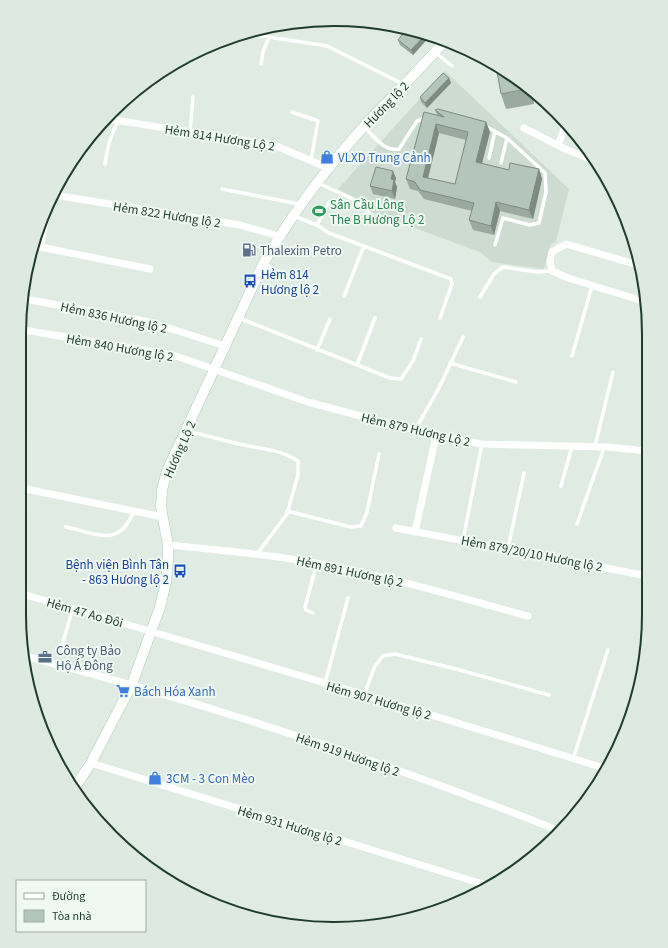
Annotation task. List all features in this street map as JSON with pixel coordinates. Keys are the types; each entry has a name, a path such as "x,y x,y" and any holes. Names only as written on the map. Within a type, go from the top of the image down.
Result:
{"main road":[{"name":"Hương lộ 2","path":"328,168 364,126 441,45"},
{"name":"Hương Lộ 2","path":"77,784 91,763 132,684 151,631 166,582 168,545 163,517 162,490 167,471 263,264 294,215 328,168"}],"street":[{"name":"Hẻm 814 Hương Lộ 2","path":"113,119 190,133 274,145 328,168"},
{"path":"524,128 585,156"},
{"path":"558,145 564,129"},
{"name":"Hẻm 822 Hương lộ 2","path":"59,196 240,226 280,236"},
{"path":"634,264 566,244 552,252 550,261 552,271 592,286 640,300"},
{"path":"38,246 150,269"},
{"name":"Hẻm 836 Hương lộ 2","path":"28,300 150,322 225,346"},
{"name":"Hẻm 840 Hương lộ 2","path":"26,330 173,355 215,369"},
{"name":"Hẻm 879 Hương Lộ 2","path":"215,369 244,381 308,402 436,436 482,444 595,446 642,451"},
{"path":"415,532 436,436"},
{"path":"26,489 163,517"},
{"name":"Hẻm 879/20/10 Hương lộ 2","path":"396,528 508,548 642,575"},
{"name":"Hẻm 891 Hương lộ 2","path":"168,545 257,554 317,563 419,586 528,616"},
{"name":"Hẻm 47 Ao Đôi","path":"26,595 151,631"},
{"name":"Hẻm 907 Hương lộ 2","path":"151,631 601,768"},
{"name":"Hẻm 919 Hương lộ 2","path":"29,657 132,684 312,741 491,804 555,829"},
{"name":"Hẻm 931 Hương lộ 2","path":"91,763 482,884"}],"lane":[{"path":"258,35 327,46 404,84"},
{"path":"261,64 262,52 270,37"},
{"path":"435,52 452,66"},
{"path":"190,133 193,97"},
{"path":"292,112 318,121 311,160"},
{"path":"364,126 386,148 392,150 399,148 417,121 434,116"},
{"path":"105,164 112,131 119,120"},
{"path":"481,123 507,138 545,173 546,192 539,224 530,225 504,218 495,245"},
{"path":"489,158 495,131"},
{"path":"501,163 507,138"},
{"path":"317,183 359,202 372,217 386,220"},
{"path":"222,189 302,204"},
{"path":"317,225 329,202"},
{"path":"294,215 317,225 329,233 451,279 452,284 440,318"},
{"path":"344,296 364,246"},
{"path":"263,264 296,279"},
{"path":"480,297 494,274 503,267 537,272 552,271"},
{"path":"572,356 592,286"},
{"path":"238,318 390,378 401,379 413,362 421,340"},
{"path":"357,365 375,318"},
{"path":"317,350 330,319"},
{"path":"415,431 463,337"},
{"path":"450,363 516,382"},
{"path":"595,446 613,372"},
{"path":"186,430 245,445 268,448 288,454 298,461 298,475 287,511 257,554"},
{"path":"464,540 482,444"},
{"path":"561,486 572,446"},
{"path":"577,524 604,447"},
{"path":"287,511 351,527 362,526 368,512 379,454"},
{"path":"508,548 524,473"},
{"path":"66,528 109,536 117,535 130,522 134,511"},
{"path":"312,613 306,610 305,607 317,563"},
{"path":"325,684 348,598"},
{"path":"62,645 72,608"},
{"path":"573,759 608,650"},
{"path":"364,695 375,666 383,656 395,654 460,670 549,695"}],"shaded area":[{"path":"445,71 569,189 556,242 551,244 544,269 492,262 480,252 371,212 363,202 338,189"}],"building":[{"path":"403,34 422,38 411,50 398,40"},
{"path":"443,73 449,78 425,103 420,97"},
{"path":"497,73 521,90 501,94"},
{"path":"438,109 486,122 476,162 509,170 510,163 539,169 529,210 496,202 491,226 469,220 474,203 420,190 415,182 406,179 424,112 444,117 435,110","holes":["436,124 468,132 455,184 423,177"]},
{"path":"376,167 393,171 391,179 394,180 392,191 370,186"}],"place":[{"name":"VLXD Trung Cảnh","path":"327,157"},
{"name":"Sân Cầu Lông The B Hương Lộ 2","path":"319,211"},
{"name":"Thalexim Petro","path":"249,250"},
{"name":"Hẻm 814 Hương lộ 2","path":"250,281"},
{"name":"Bệnh viện Bình Tân - 863 Hương lộ 2","path":"180,571"},
{"name":"Công ty Bảo Hộ Á Đông","path":"45,657"},
{"name":"Bách Hóa Xanh","path":"123,691"},
{"name":"3CM - 3 Con Mèo","path":"155,778"}]}
